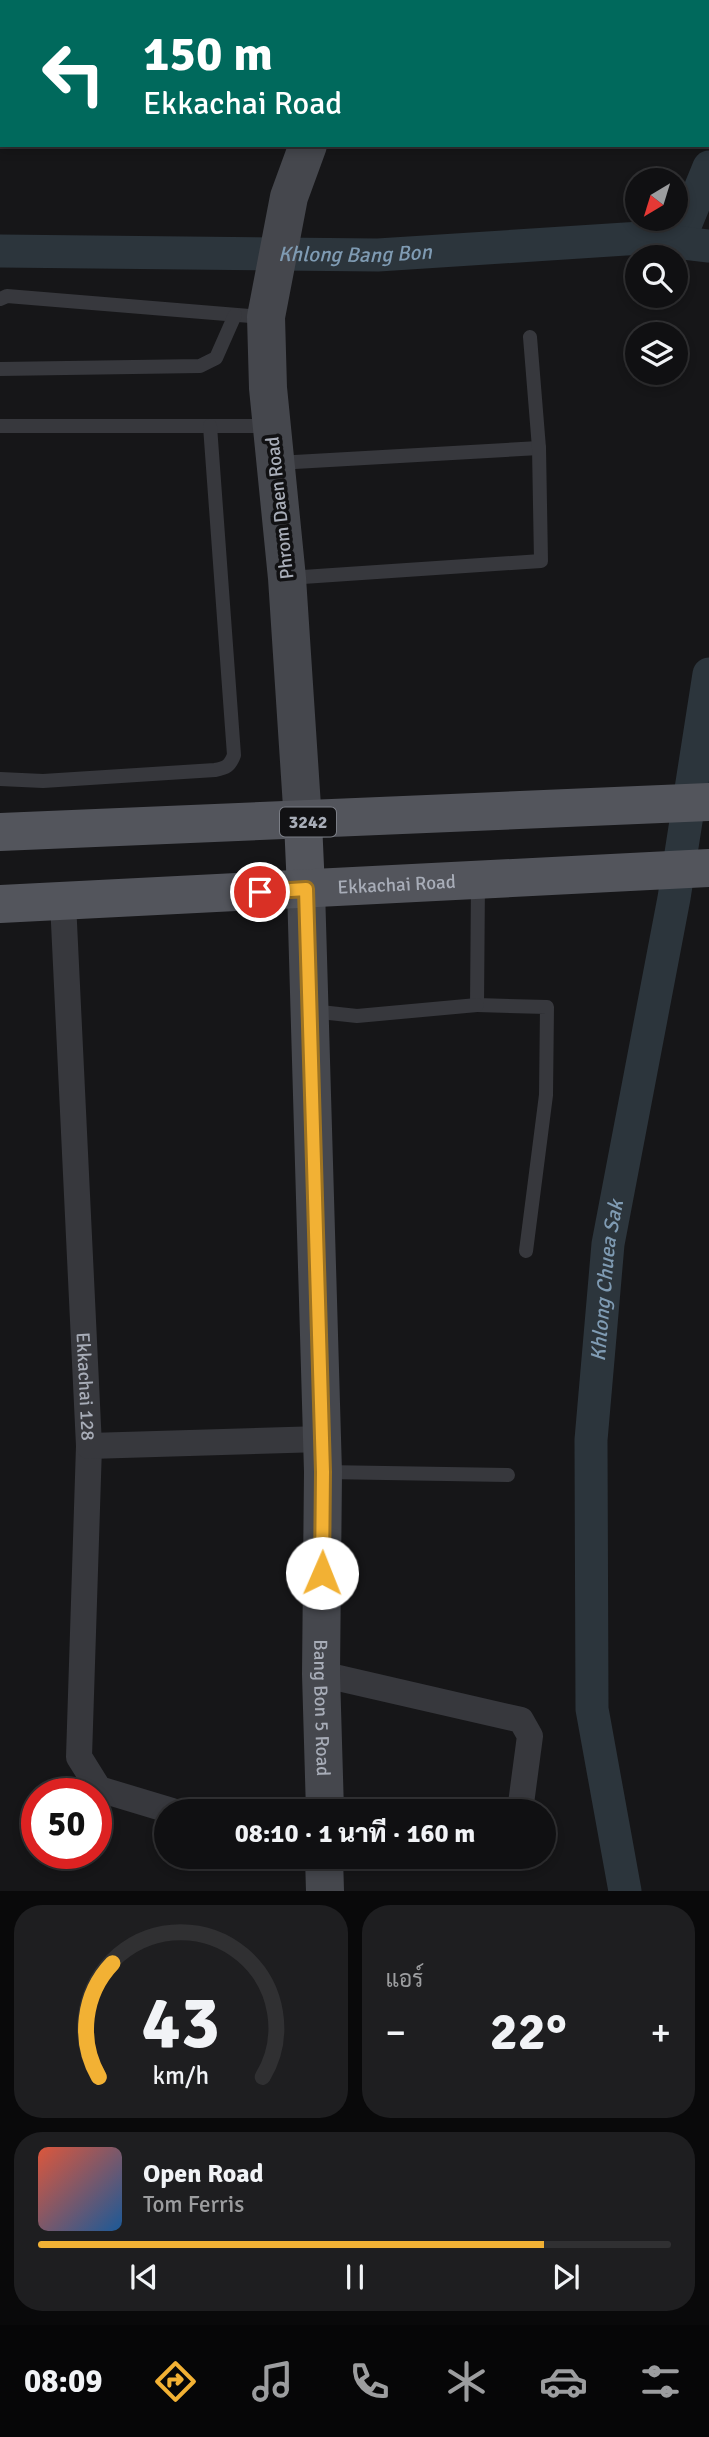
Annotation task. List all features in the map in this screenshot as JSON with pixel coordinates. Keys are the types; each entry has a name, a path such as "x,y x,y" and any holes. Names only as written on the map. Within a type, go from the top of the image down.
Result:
{"main road":[{"name":"Phrom Daen Road","path":"303,822 287,578 258,305 289,197 308,147"},
{"name":"3242","path":"0,832 303,822 709,802"},
{"path":"303,822 306,889"},
{"name":"Ekkachai Road","path":"0,904 709,868"},
{"name":"Bang Bon 5 Road","path":"306,889 322,1455 321,1674 325,1799"},
{"path":"324,1869 324,1891"}],"street":[{"name":"Ekkachai 128","path":"63,902 89,1446 79,1757 99,1789 154,1806"},
{"path":"89,1446 322,1455"},
{"path":"321,1674 521,1720 530,1736 522,1799"}],"lane":[{"path":"0,299 7,296 258,305"},
{"path":"0,369 200,366 216,358 258,305"},
{"path":"287,578 541,561 539,449 530,337"},
{"path":"0,426 210,426 274,445 539,449"},
{"path":"0,779 43,781 215,770 225,768 231,762 234,755 210,426"},
{"path":"477,1005 478,880"},
{"path":"310,1011 357,1016 477,1005 547,1007 546,1095 526,1251"},
{"path":"322,1455 508,1475"}],"waterway":[{"path":"678,243 709,167"},
{"name":"Khlong Bang Bon","path":"0,251 378,255 641,238 709,246"},
{"name":"Khlong Chuea Sak","path":"625,1891 592,1709 591,1440 608,1244 674,898 709,674"}],"route":[{"path":"260,892 306,889 323,1472 322,1573"}]}
